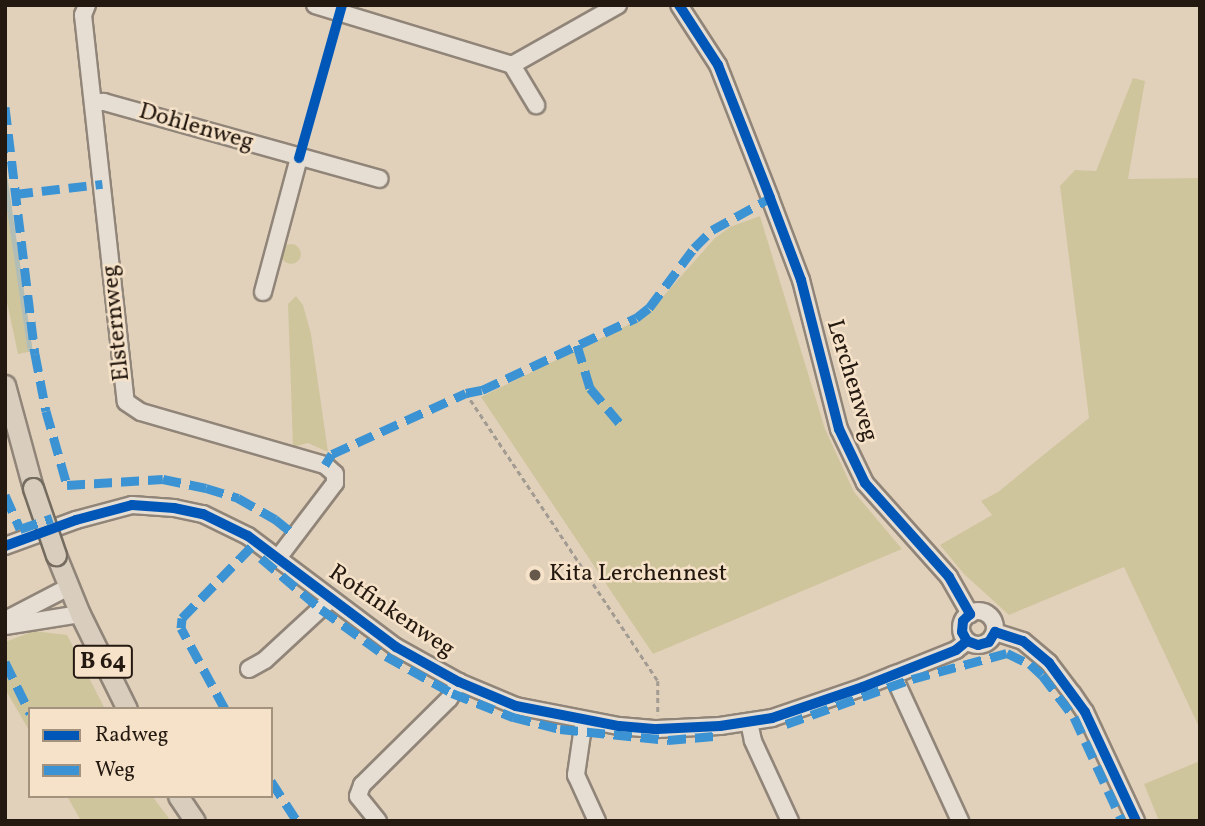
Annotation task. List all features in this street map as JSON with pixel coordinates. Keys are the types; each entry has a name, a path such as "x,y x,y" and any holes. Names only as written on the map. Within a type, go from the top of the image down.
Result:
{"main road":[{"name":"B 64","path":"5,385 33,488 56,555 80,614 126,707"},
{"path":"179,798 195,821"}],"street":[{"name":"Elsternweg","path":"87,5 83,15 126,402 141,412 325,465 335,474 335,483 278,558"},
{"path":"315,5 512,65 536,105"},
{"path":"512,65 618,5"},
{"name":"Lerchenweg","path":"679,5 718,65 801,280 839,429 865,483 949,577 970,614"},
{"name":"Dohlenweg","path":"93,102 104,102 379,179"},
{"path":"263,292 299,158"},
{"name":"Rotfinkenweg","path":"5,546 76,520 132,505 174,508 204,514 248,536 396,647 459,682 516,706 584,720 657,729 749,722 830,699 956,650 967,641"},
{"path":"5,620 69,587"},
{"name":"Rotfinkenweg","path":"249,669 265,660 331,599"},
{"path":"979,611 989,615 995,622 995,632 989,642 978,645 967,641 962,632 963,621 970,614 979,611"},
{"path":"5,626 80,614"},
{"path":"995,632 1023,641 1049,663 1072,693 1085,712 1136,821"},
{"path":"893,675 960,821"},
{"path":"378,821 358,796 362,785 449,699 459,682"},
{"path":"584,720 576,775 597,821"},
{"path":"749,722 753,741 790,821"}],"path":[{"path":"466,393 658,681 657,729"}],"shaded area":[{"path":"1133,78 1145,81 1128,179 1200,178 1200,729 1124,567 1009,615 964,574 940,545 992,515 981,501 998,492 1089,418 1060,186 1075,170 1096,171"},
{"path":"5,182 28,352 18,354 5,293"},
{"path":"760,216 825,429 854,492 902,549 653,654 481,397 638,320 651,310 715,238 730,227"},
{"path":"291,244 298,247 301,254 298,261 291,264 284,261 281,254 284,247"},
{"path":"296,296 303,305 311,334 328,452 308,443 293,447 288,304"},
{"path":"34,631 67,635 104,707 28,707 28,729 5,689 5,642"},
{"path":"1200,761 1200,821 1159,821 1144,784"},
{"path":"68,798 154,798 171,821 81,821"}],"waterway":[{"path":"5,178 30,349"}],"marked path":[{"path":"5,107 35,354 46,411 67,485 163,479 206,488 238,498 275,519 295,535"},
{"path":"15,194 102,184"},
{"path":"325,465 332,454 466,393 482,390 636,318 649,308 694,248 712,230 770,198"},
{"path":"577,345 590,388 622,426"},
{"path":"5,495 20,529 52,518"},
{"path":"224,707 181,628 182,618 256,542"},
{"path":"261,558 321,609 386,656 452,693 513,717 560,729 668,740 714,736"},
{"path":"786,724 912,679 1007,653 1030,664 1042,675 1074,717 1122,821"},
{"path":"5,662 28,709"},
{"path":"273,784 297,821"}],"cycle path":[{"path":"299,158 342,5"},
{"path":"679,5 718,65 770,198 801,280 839,429 865,483 949,577 970,614 963,621 962,632 967,641 978,645 989,642 995,632 1023,641 1049,663 1085,712 1136,821"},
{"path":"5,546 76,520 132,505 174,508 203,514 248,536 396,647 459,682 516,706 619,726 657,729 720,726 772,718 863,687 956,650 967,641"}],"place":[{"name":"Kita Lerchennest","path":"535,575"}]}
